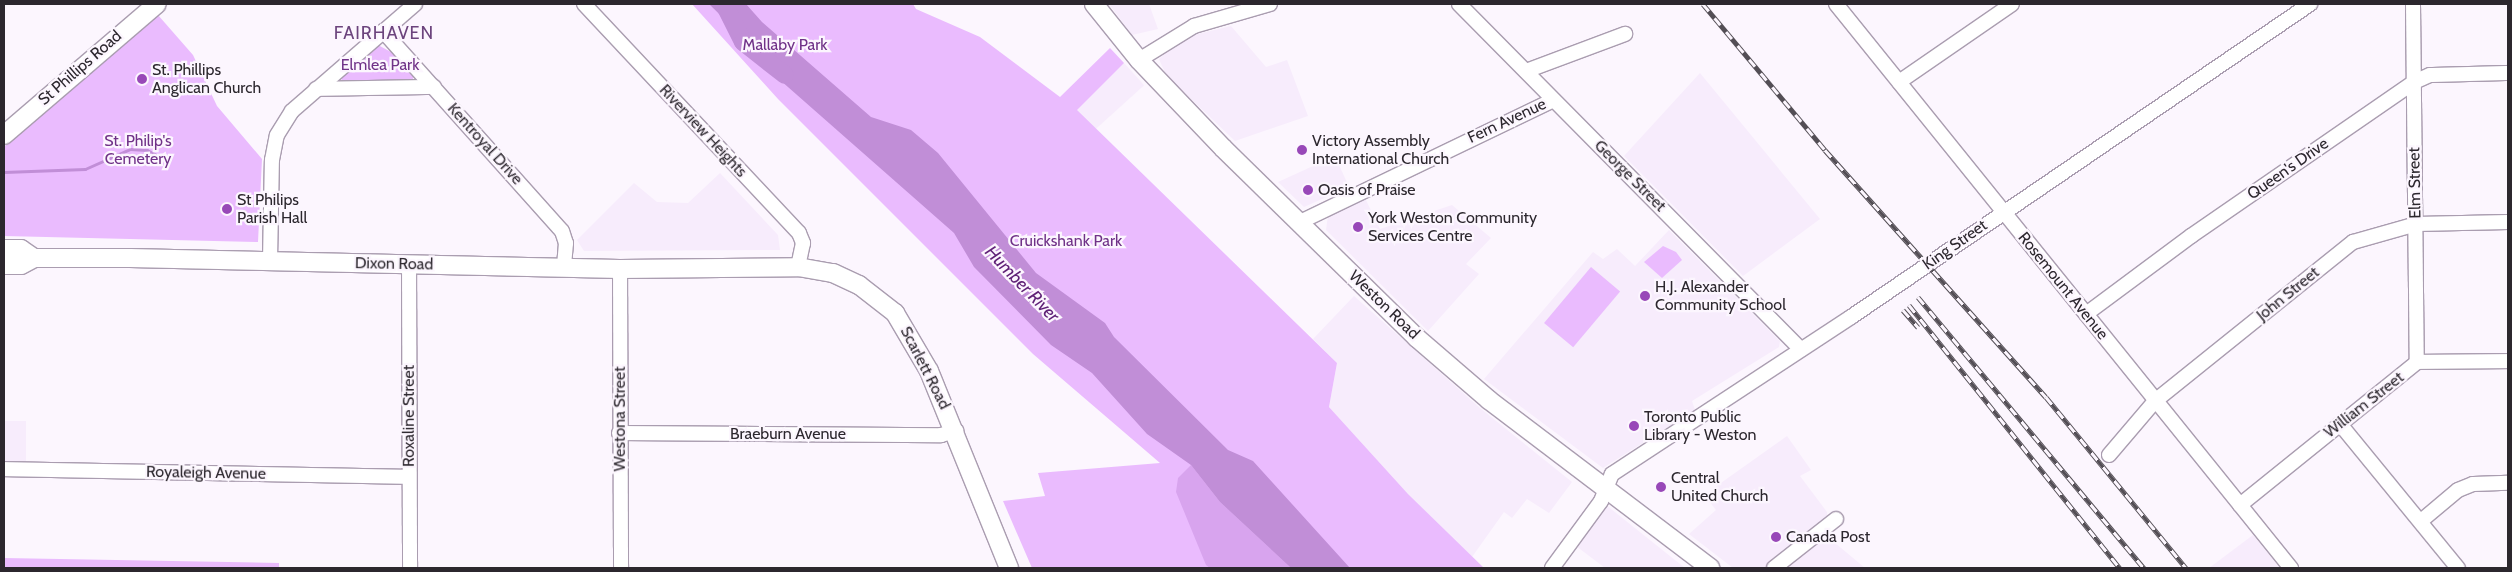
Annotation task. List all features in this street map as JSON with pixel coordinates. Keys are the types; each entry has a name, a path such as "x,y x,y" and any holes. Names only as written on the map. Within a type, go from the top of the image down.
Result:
{"main road":[{"name":"St Phillips Road","path":"4,135 157,4"},
{"name":"Weston Road","path":"1094,4 1139,60 1222,148 1454,371 1710,568"},
{"name":"Dixon Road","path":"4,249 21,250 34,258"},
{"name":"Dixon Road","path":"4,265 21,265 34,258 270,260 564,266 620,269 754,267"},
{"name":"Scarlett Road","path":"754,267 798,267 833,273 859,285 895,313 929,371 956,431 1009,568"}],"street":[{"path":"270,260 272,160 277,135 292,111 415,4"},
{"name":"Riverview Heights","path":"584,4 799,233 803,243 798,267"},
{"path":"1139,60 1194,26 1270,4"},
{"name":"George Street","path":"1458,4 1801,349"},
{"name":"Rosemount Avenue","path":"1836,4 2291,568"},
{"path":"1899,82 2012,4"},
{"name":"King Street","path":"1552,568 1602,501 1612,474 1801,349 2310,4"},
{"name":"Elm Street","path":"2413,4 2417,362"},
{"name":"Kentroyal Drive","path":"382,31 562,231 566,243 564,266"},
{"path":"1526,71 1624,34"},
{"name":"Queen's Drive","path":"2086,314 2191,236 2414,82 2430,75 2508,73"},
{"path":"316,89 434,87"},
{"name":"Fern Avenue","path":"1300,222 1553,100"},
{"name":"John Street","path":"2109,456 2155,401 2353,242 2416,224 2508,222"},
{"name":"Roxaline Street","path":"409,264 408,477 410,568"},
{"name":"Westona Street","path":"620,269 621,568"},
{"name":"William Street","path":"2240,505 2417,362 2508,361"},
{"path":"2340,424 2458,568"},
{"name":"Braeburn Avenue","path":"620,433 941,435 956,431"},
{"name":"Royaleigh Avenue","path":"4,469 408,477"},
{"path":"2421,521 2458,490 2473,484 2508,483"},
{"path":"1774,568 1836,519"}],"shaded area":[{"path":"1109,4 1149,4 1158,29 1132,35"},
{"path":"1231,26 1266,67 1287,60 1308,116 1235,141 1166,75 1159,59 1181,38"},
{"path":"1124,63 1144,85 1094,130 1074,108"},
{"path":"1700,73 1820,219 1743,276 1624,156"},
{"path":"1335,156 1349,187 1304,207 1278,182"},
{"path":"720,173 778,235 780,250 584,251 577,240 634,183 657,202 688,203"},
{"path":"1365,198 1380,229 1452,205 1491,238 1466,264 1479,274 1428,331 1326,230 1328,215"},
{"name":"H.J. Alexander Community School","path":"1669,230 1780,341 1779,347 1692,401 1695,410 1603,468 1484,379 1593,252 1603,259 1617,249 1635,266"},
{"path":"1354,296 1480,408 1572,482 1549,513 1527,499 1512,518 1504,512 1472,557 1408,494 1329,407 1337,363 1313,339"},
{"path":"4,421 26,421 26,462 4,462"},
{"path":"1787,436 1811,470 1800,476 1827,512 1828,537 1865,568 1733,568 1689,534 1716,510 1706,497 1718,485"},
{"path":"1191,465 1220,502 1291,568 1210,568 1206,565 1176,492 1178,478"},
{"path":"1606,505 1685,568 1605,568 1576,546"},
{"path":"2253,535 2280,568 2209,568"}],"green space":[{"name":"Cruickshank Park","path":"692,4 913,4 916,9 980,37 1060,97 1110,48 1124,63 1077,110 1337,363 1329,407 1408,494 1484,568 1032,568 1003,501 1045,496 1038,473 1160,463 1033,354 778,99"},
{"name":"St. Philip's Cemetery","path":"158,15 193,55 217,106 262,159 258,242 4,236 4,147"},
{"name":"Elmlea Park","path":"378,45 391,52 413,75 413,81 342,80 341,77"},
{"path":"1663,246 1676,252 1682,260 1662,278 1644,262"},
{"path":"1591,267 1620,291 1573,347 1544,323"},
{"path":"4,558 279,563 279,568 4,568"}],"water":[{"path":"709,4 746,4 762,22 871,117 911,130 938,153 1036,273 1105,323 1114,337 1228,450 1253,461 1350,568 1291,568 1220,502 1191,465 1147,434 1092,373 1051,345 974,267 954,233 780,80 762,56"}],"waterway":[{"name":"Humber River","path":"724,4 743,42 785,75"},
{"path":"4,172 85,169 130,149 147,150 158,156"}],"railway":[{"path":"1703,4 1825,150 2046,397 2186,568"},
{"path":"1918,297 2144,568"},
{"path":"1909,305 2120,568"},
{"path":"1903,310 1918,327"}],"place":[{"name":"St. Phillips Anglican Church","path":"142,79"},
{"name":"Victory Assembly International Church","path":"1302,150"},
{"name":"Oasis of Praise","path":"1308,190"},
{"name":"St Philips Parish Hall","path":"227,209"},
{"name":"York Weston Community Services Centre","path":"1358,227"},
{"name":"H.J. Alexander Community School","path":"1645,296"},
{"name":"Toronto Public Library - Weston","path":"1634,426"},
{"name":"Central United Church","path":"1661,487"},
{"name":"Canada Post","path":"1776,537"}],"district":[{"name":"FAIRHAVEN","path":"384,33"}],"park label":[{"name":"Mallaby Park","path":"785,45"}]}
